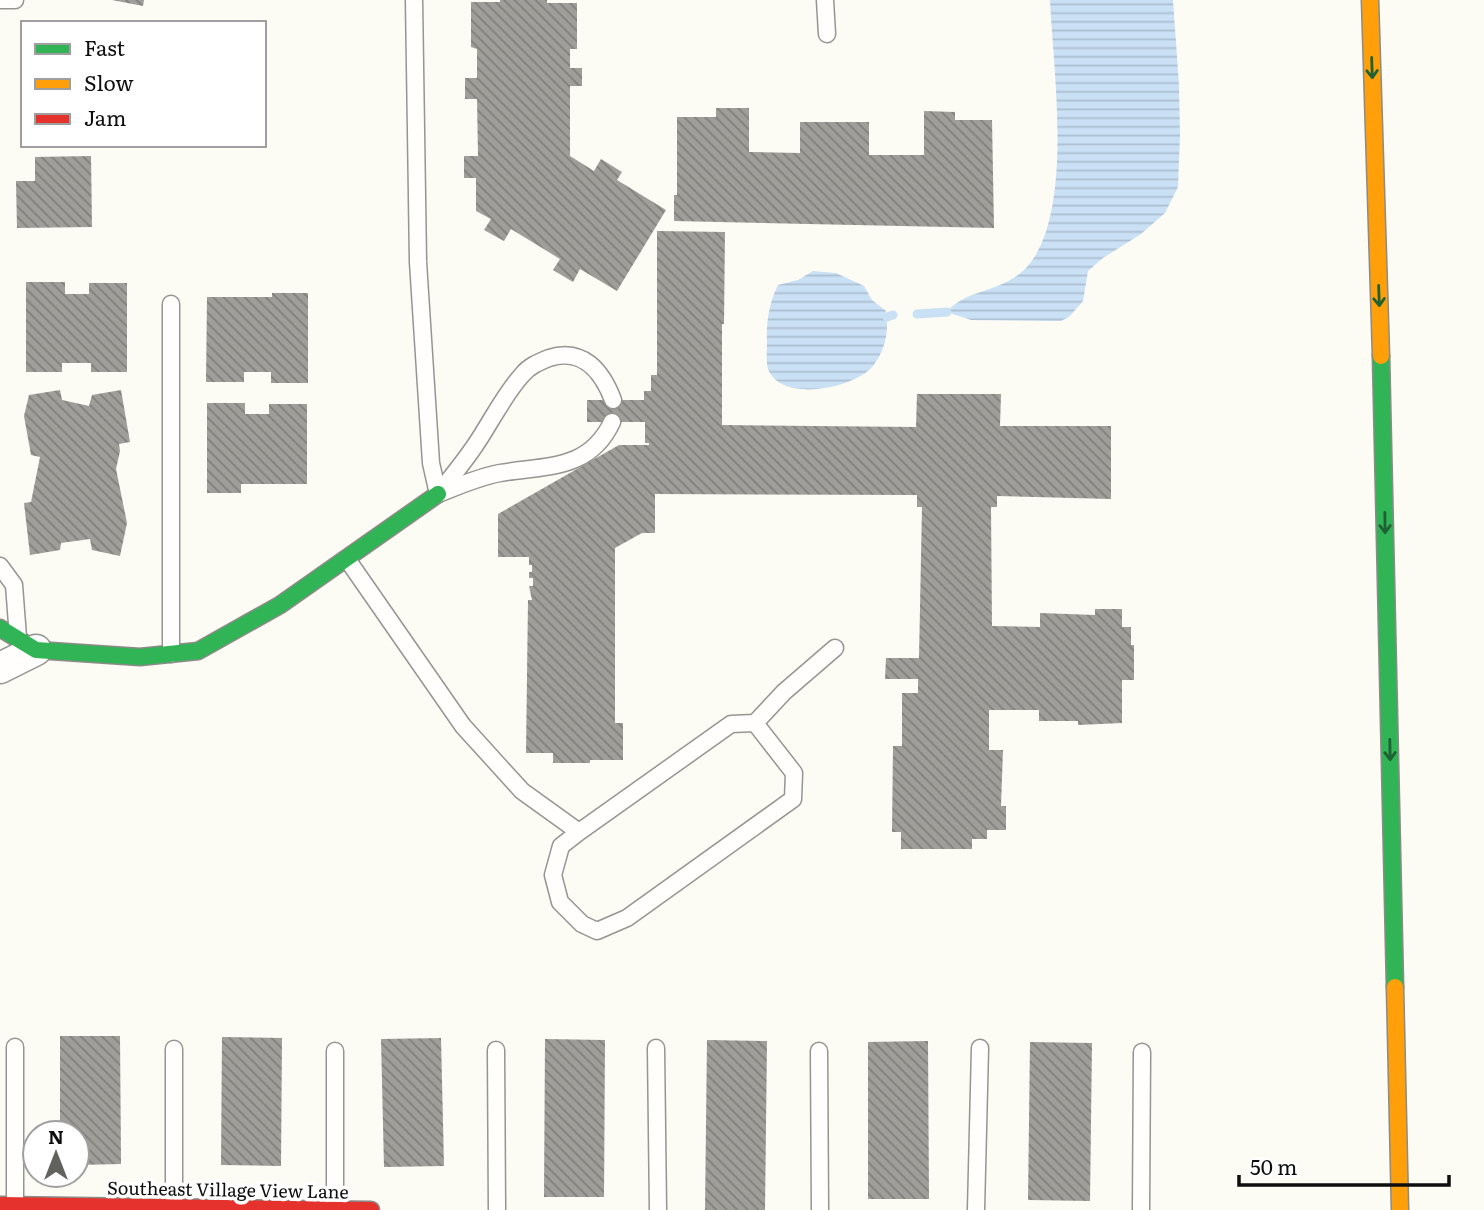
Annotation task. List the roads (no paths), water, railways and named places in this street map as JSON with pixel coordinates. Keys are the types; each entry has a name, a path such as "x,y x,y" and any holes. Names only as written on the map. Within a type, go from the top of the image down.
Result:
{"main road":[{"path":"1370,0 1382,366 1400,1210"},
{"path":"0,628 27,645 141,657 198,651 280,605 438,494"},
{"name":"Southeast Village View Lane","path":"10,1207 371,1210"}],"street":[{"path":"0,668 27,645"}],"lane":[{"path":"0,0 15,0"},
{"path":"414,0 418,262 431,463 438,494"},
{"path":"825,0 827,34"},
{"path":"171,304 171,654"},
{"path":"438,494 474,447 522,374 537,362 570,354 583,360 606,382 612,400"},
{"path":"438,494 472,480 502,472 529,471 564,464 593,450 605,437 612,422"},
{"path":"347,559 463,726 522,791 579,832"},
{"path":"0,566 14,586 27,645"},
{"path":"755,723 794,773 793,799 626,918 597,931 582,924 560,902 553,875 561,846 731,724 755,723 784,692 835,648"},
{"path":"10,1207 15,1047"},
{"path":"656,1048 657,1210"},
{"path":"976,1210 980,1048"},
{"path":"174,1049 174,1209"},
{"path":"496,1050 497,1210"},
{"path":"335,1051 335,1210"},
{"path":"819,1051 820,1210"},
{"path":"1141,1210 1142,1052"}],"water":[{"path":"1050,0 1173,0 1179,85 1178,187 1165,213 1141,234 1088,271 1083,301 1069,317 1061,321 971,320 947,312 964,299 1006,282 1026,268 1041,244 1051,213 1058,140"},
{"path":"813,271 836,273 864,286 872,300 886,311 887,333 877,360 864,374 836,386 803,389 776,380 768,369 767,328 770,306 778,285 798,280"}],"waterway":[{"path":"917,314 947,312"},
{"path":"887,317 893,315"}]}
